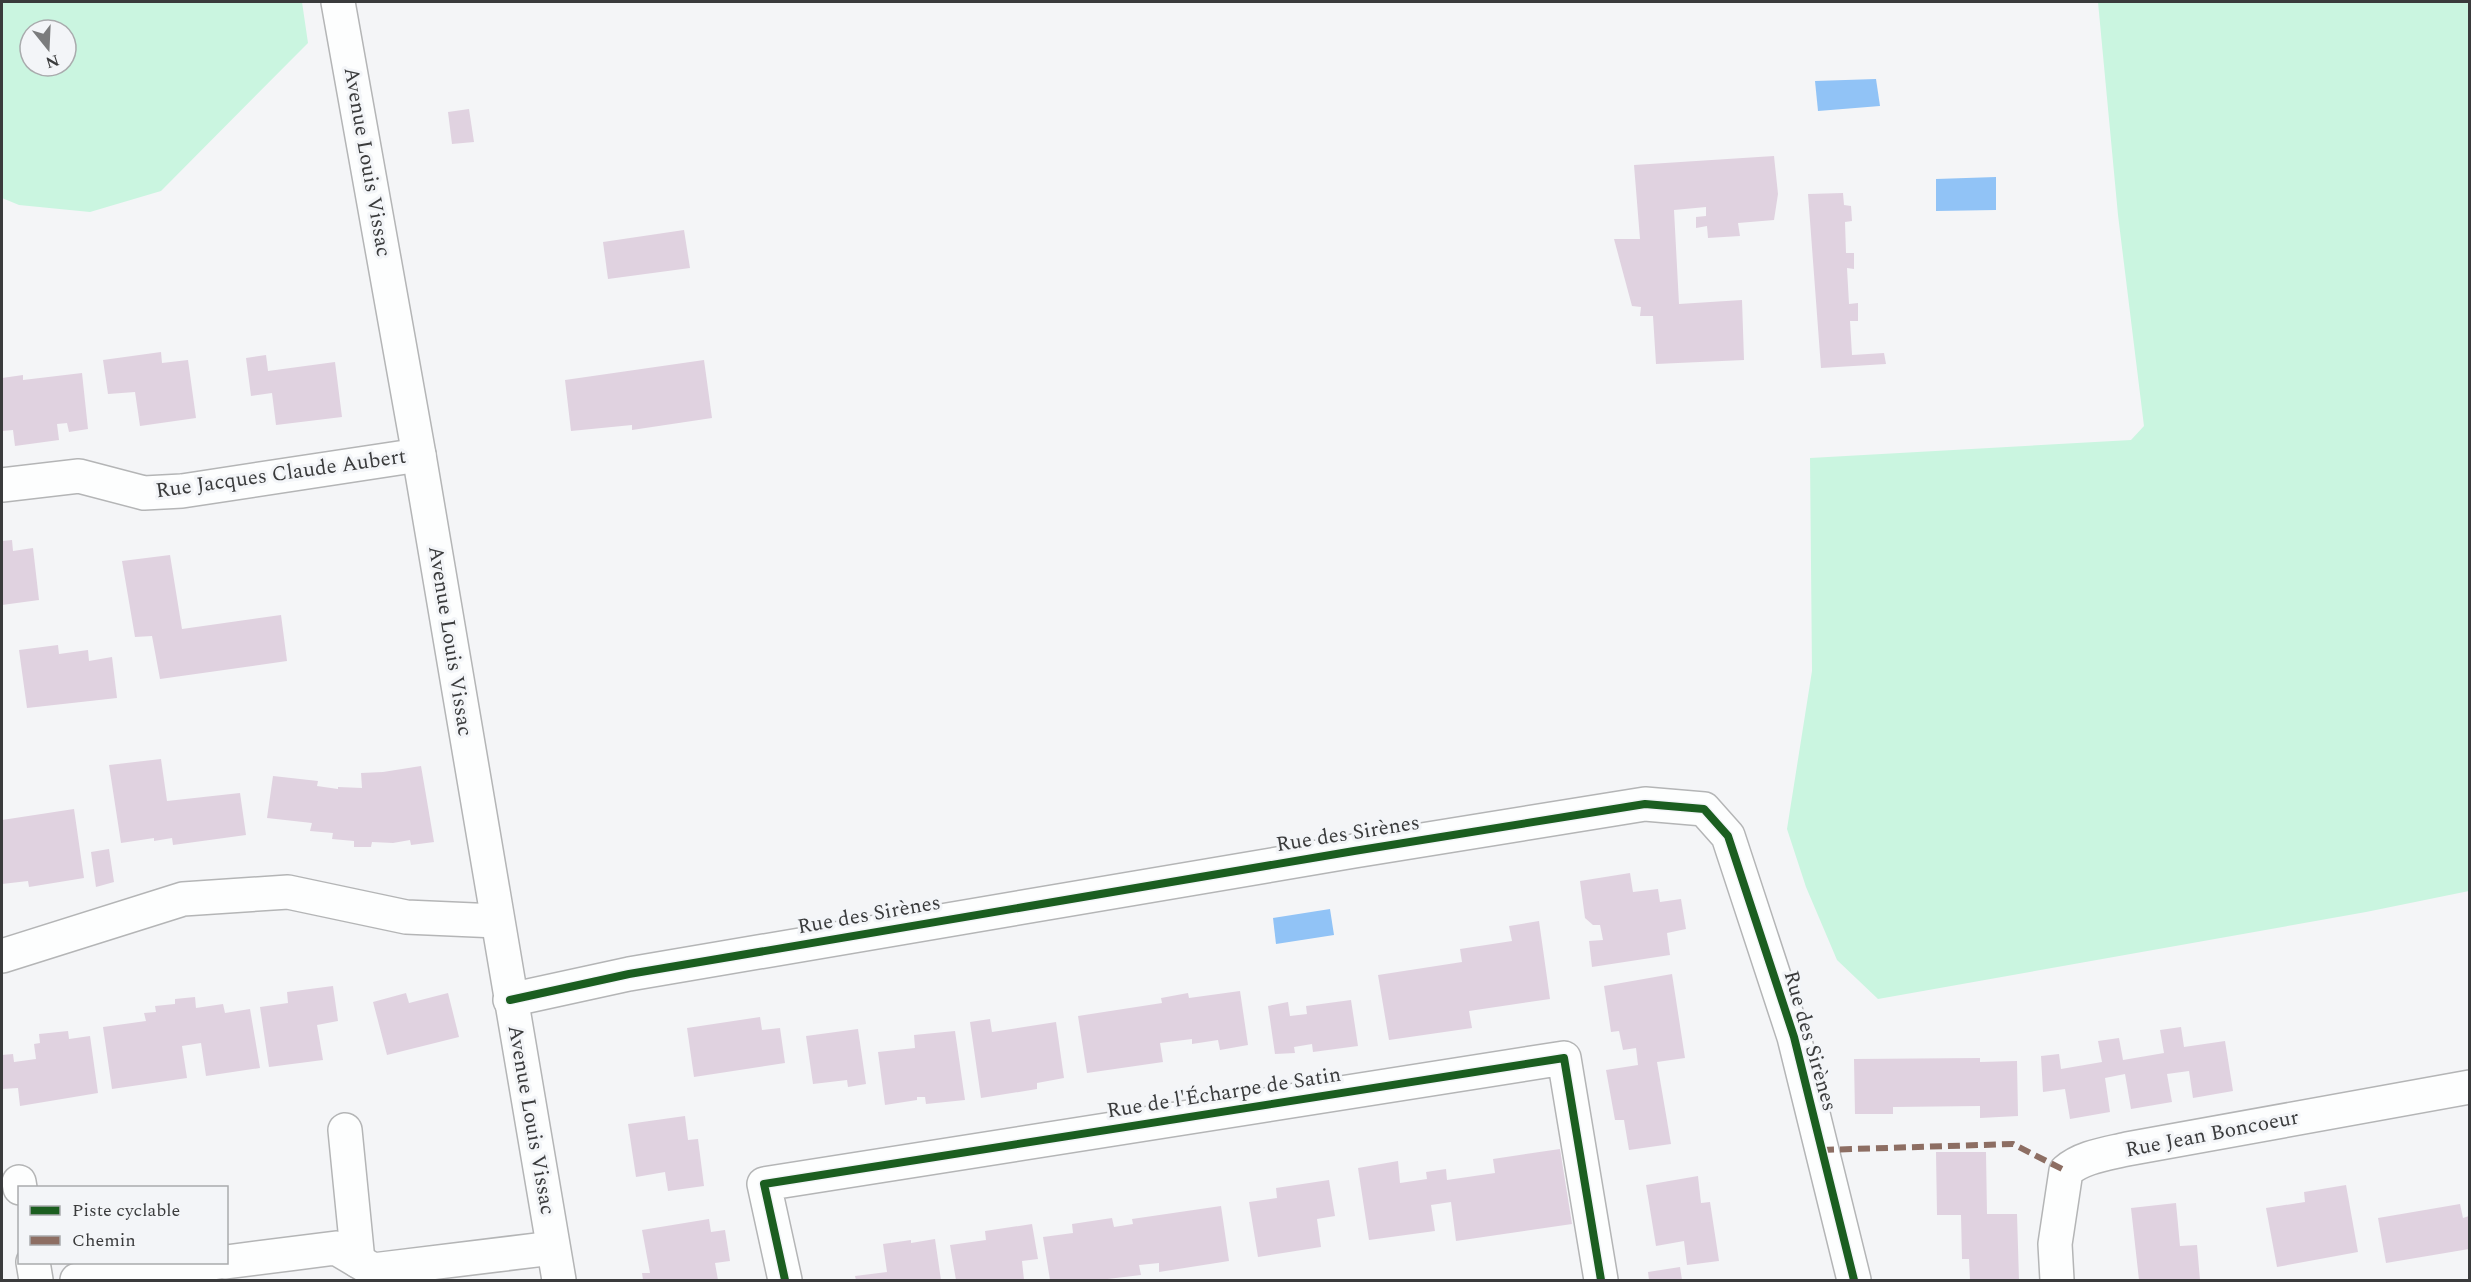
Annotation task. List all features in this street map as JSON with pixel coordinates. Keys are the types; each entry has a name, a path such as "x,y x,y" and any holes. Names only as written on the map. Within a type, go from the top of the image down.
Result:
{"street":[{"name":"Avenue Louis Vissac","path":"338,2 419,455 496,921 559,1281"},
{"name":"Rue Jacques Claude Aubert","path":"2,485 80,476 144,493 182,491 419,455"},
{"name":"Rue des Sirènes","path":"510,1000 629,974 1645,804 1704,809 1728,836 1794,1037 1854,1281"},
{"path":"2,956 183,900 276,892 288,892 406,917 496,921"},
{"name":"Rue de l'Écharpe de Satin","path":"785,1281 764,1184 1564,1058 1601,1281"},
{"name":"Rue Jean Boncoeur","path":"2057,1281 2055,1244 2066,1171 2071,1166 2089,1158 2127,1149 2469,1087"},
{"path":"345,1130 358,1261"},
{"path":"228,1262 336,1248 373,1270 553,1248"},
{"path":"33,1264 36,1281"},
{"path":"77,1281 212,1264"}],"green space":[{"path":"2,2 302,2 308,43 161,191 90,212 19,205 2,198"},
{"path":"2098,2 2469,2 2469,891 2366,912 1878,999 1837,960 1806,887 1787,829 1812,671 1810,458 2131,440 2144,426 2118,215"}],"water":[{"path":"1876,79 1880,106 1818,111 1815,81"},
{"path":"1996,177 1996,210 1936,211 1936,179"},
{"path":"1330,909 1334,935 1276,944 1273,918"}],"building":[{"path":"469,109 474,142 452,144 448,112"},
{"path":"1774,156 1778,194 1774,220 1738,223 1740,236 1708,238 1707,226 1696,228 1696,217 1706,216 1706,207 1674,210 1679,304 1742,300 1744,360 1656,364 1653,316 1640,316 1641,307 1632,306 1614,239 1640,239 1634,165"},
{"path":"1843,193 1844,205 1851,206 1852,221 1845,222 1846,253 1854,253 1854,269 1847,268 1849,304 1858,303 1858,321 1850,321 1852,355 1884,353 1886,364 1821,368 1808,194"},
{"path":"684,230 690,268 608,279 603,242"},
{"path":"161,352 162,363 188,360 196,418 140,426 135,392 108,394 103,360"},
{"path":"266,355 268,371 335,362 342,417 276,425 272,393 251,396 246,358"},
{"path":"704,360 712,418 632,430 632,425 571,431 565,380"},
{"path":"82,373 88,429 69,432 67,423 57,424 59,440 15,446 13,430 2,431 2,378 23,375 23,380"},
{"path":"12,540 13,551 33,548 39,600 2,605 2,541"},
{"path":"170,555 182,629 281,615 287,661 160,679 152,636 135,637 122,561"},
{"path":"58,645 59,654 88,650 89,661 112,657 117,698 27,708 19,650"},
{"path":"161,759 167,801 240,793 246,835 173,845 172,838 121,843 109,765"},
{"path":"421,766 434,842 411,845 410,840 393,843 372,842 371,847 354,847 354,841 332,839 333,833 310,831 312,823 267,818 273,776 318,781 317,786 338,789 338,787 362,788 361,773"},
{"path":"74,809 84,878 29,887 28,881 2,884 2,820"},
{"path":"109,849 114,882 96,887 91,852"},
{"path":"1630,873 1633,892 1658,889 1660,902 1681,899 1686,929 1667,933 1670,955 1592,967 1589,941 1603,940 1600,925 1593,925 1585,918 1580,881"},
{"path":"1539,921 1550,999 1469,1011 1472,1028 1389,1040 1378,975 1462,962 1460,949 1512,941 1509,926"},
{"path":"1672,974 1685,1058 1657,1062 1671,1144 1629,1150 1624,1120 1615,1120 1606,1070 1638,1065 1636,1048 1623,1050 1619,1031 1611,1032 1604,986"},
{"path":"333,986 338,1021 317,1025 323,1060 269,1067 260,1007 288,1003 287,992"},
{"path":"1240,991 1248,1045 1220,1050 1218,1040 1192,1044 1192,1039 1160,1043 1163,1062 1087,1073 1078,1016 1162,1003 1161,998 1188,993 1189,998"},
{"path":"406,993 409,1003 448,993 459,1037 387,1055 373,1002"},
{"path":"195,997 196,1008 223,1004 225,1013 250,1009 260,1068 206,1076 201,1043 182,1046 187,1078 112,1089 103,1027 146,1021 144,1013 156,1012 155,1006 175,1004 175,999"},
{"path":"1351,1000 1358,1046 1313,1052 1312,1044 1294,1047 1295,1053 1275,1054 1268,1006 1288,1002 1290,1016 1307,1014 1306,1006"},
{"path":"760,1017 762,1030 780,1028 785,1063 694,1077 687,1028"},
{"path":"990,1019 992,1032 1056,1022 1064,1078 1037,1083 1037,1089 981,1098 970,1022"},
{"path":"2181,1027 2184,1047 2225,1041 2233,1091 2193,1098 2189,1071 2167,1074 2172,1102 2131,1109 2125,1074 2105,1078 2110,1112 2070,1119 2065,1089 2043,1092 2041,1056 2059,1054 2061,1069 2102,1062 2098,1041 2119,1038 2123,1060 2164,1053 2160,1030"},
{"path":"858,1029 866,1084 848,1087 847,1080 813,1084 806,1036"},
{"path":"68,1031 69,1039 90,1036 98,1093 20,1106 18,1088 2,1089 2,1055 13,1054 14,1062 36,1059 34,1044 40,1043 39,1034"},
{"path":"955,1031 965,1100 926,1104 925,1097 917,1097 917,1100 885,1105 878,1052 915,1048 914,1035"},
{"path":"1980,1058 1980,1062 2017,1061 2018,1116 1980,1118 1980,1106 1893,1107 1893,1114 1855,1114 1854,1059"},
{"path":"685,1116 688,1140 698,1139 704,1186 668,1191 665,1172 636,1177 628,1124"},
{"path":"1560,1149 1572,1224 1456,1241 1451,1202 1431,1205 1435,1231 1369,1240 1358,1168 1398,1161 1400,1183 1427,1179 1426,1172 1446,1169 1447,1180 1495,1173 1493,1159"},
{"path":"1936,1152 1986,1152 1987,1214 2017,1214 2019,1280 1970,1280 1969,1259 1962,1259 1961,1215 1937,1215"},
{"path":"1698,1176 1701,1203 1710,1202 1719,1261 1687,1265 1684,1241 1656,1246 1646,1185"},
{"path":"1329,1180 1335,1216 1317,1219 1321,1247 1258,1257 1249,1202 1277,1198 1276,1188"},
{"path":"2346,1185 2358,1252 2277,1267 2266,1208 2305,1202 2304,1192"},
{"path":"2176,1203 2180,1246 2197,1245 2200,1280 2139,1280 2131,1208"},
{"path":"2460,1204 2463,1218 2469,1216 2469,1249 2386,1263 2378,1218"},
{"path":"1221,1206 1229,1261 1159,1272 1159,1263 1139,1265 1141,1275 1099,1280 1050,1280 1043,1237 1073,1233 1072,1224 1112,1218 1114,1227 1133,1224 1132,1219"},
{"path":"709,1219 711,1232 725,1230 730,1261 715,1263 718,1280 643,1280 642,1273 650,1273 642,1230"},
{"path":"1032,1224 1038,1259 1022,1261 1024,1280 956,1280 950,1245 986,1240 985,1231"},
{"path":"935,1239 941,1280 856,1280 855,1276 887,1272 883,1244"},
{"path":"1680,1267 1682,1280 1649,1280 1648,1272"}],"marked path":[{"path":"1822,1150 2013,1144 2066,1171"}],"cycle path":[{"path":"510,1000 629,974 1645,804 1704,809 1728,836 1794,1037 1854,1280"},
{"path":"785,1280 764,1184 1564,1058 1601,1280"}]}
